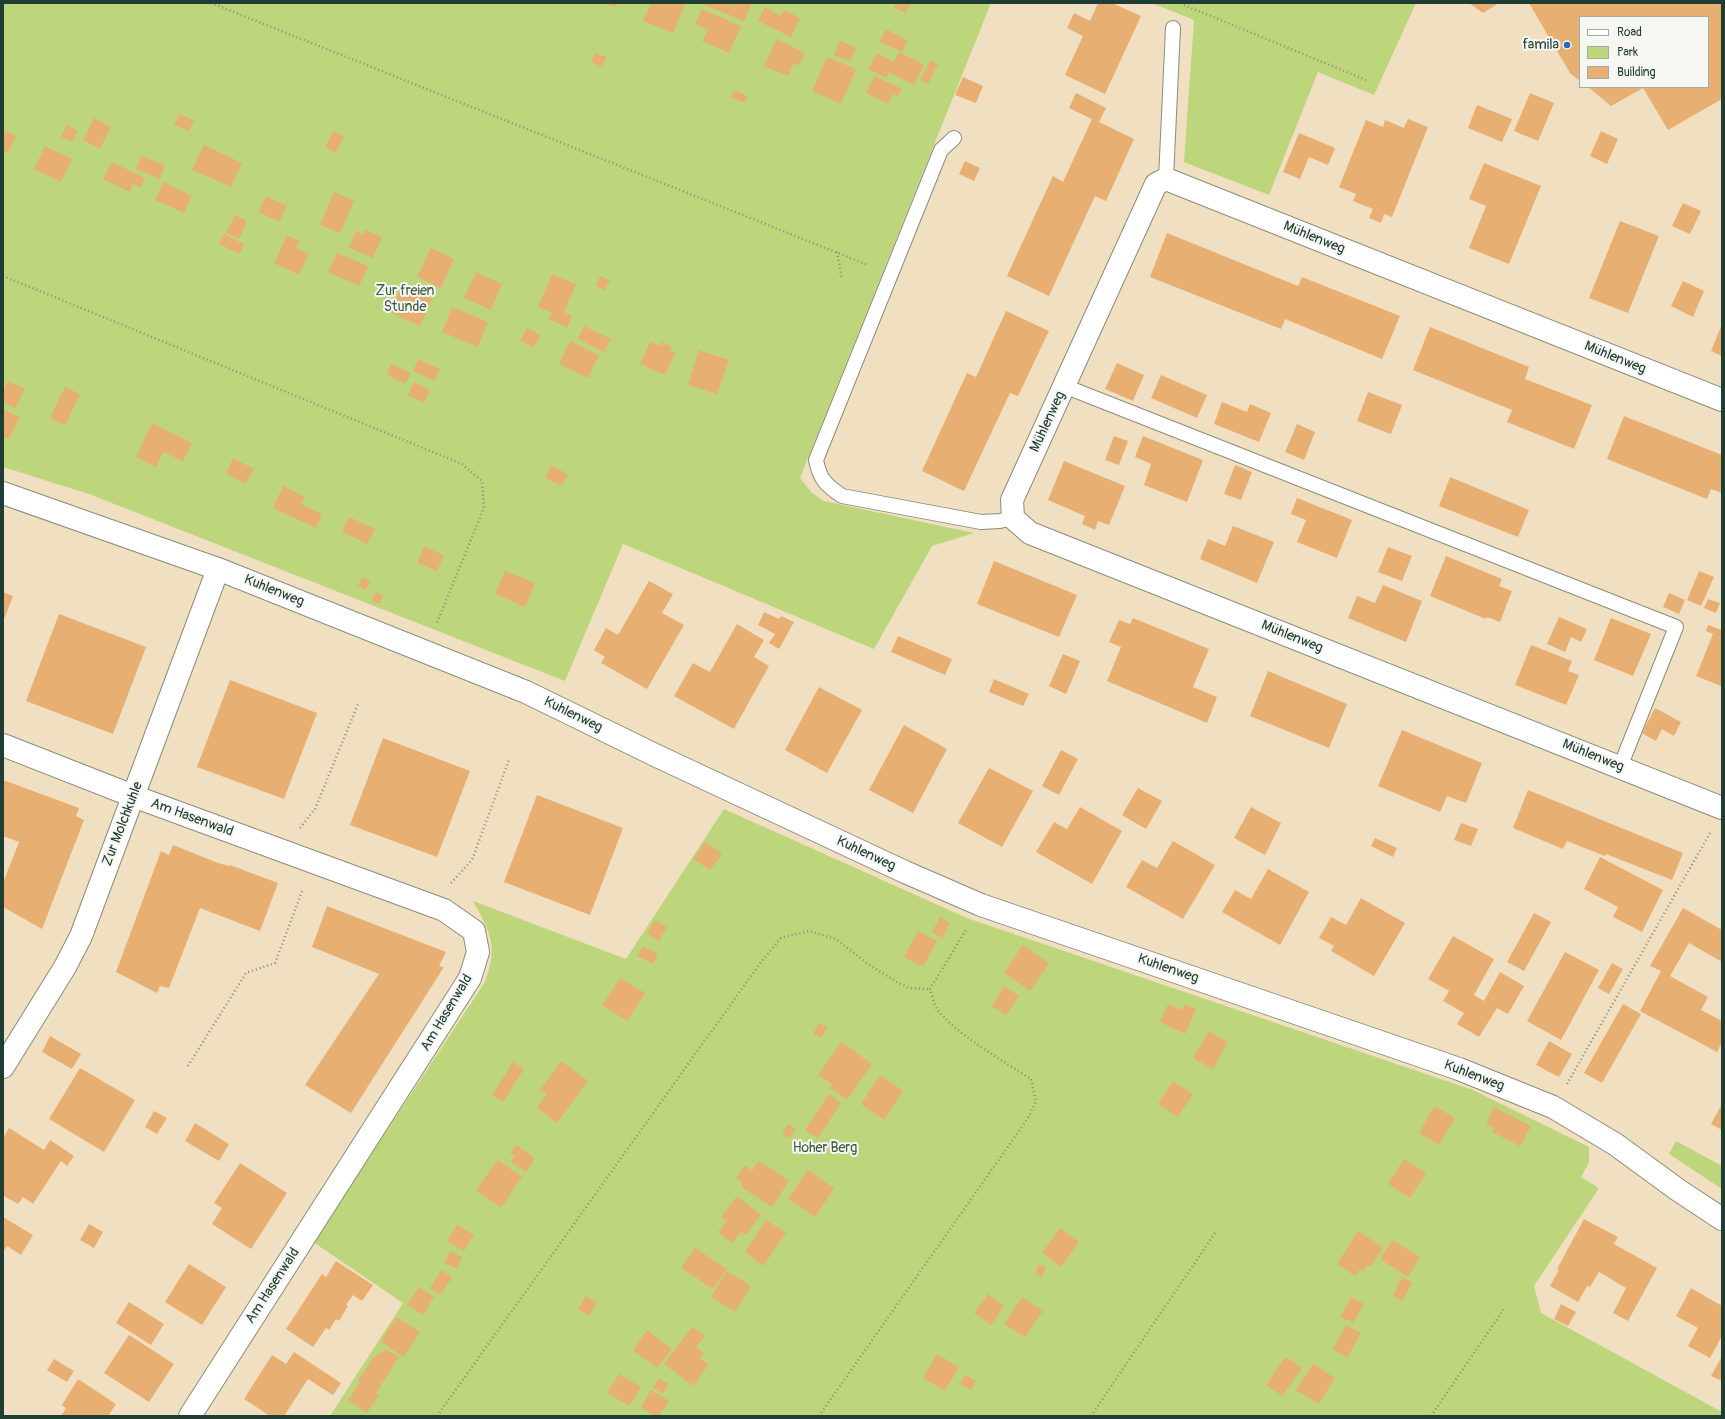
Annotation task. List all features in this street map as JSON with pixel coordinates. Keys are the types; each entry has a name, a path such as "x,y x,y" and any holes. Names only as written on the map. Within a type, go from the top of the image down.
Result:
{"street":[{"name":"Mühlenweg","path":"1722,400 1166,180 1156,184 1012,500 1013,518 1030,533 1722,808"},
{"name":"Kuhlenweg","path":"3,493 218,569 526,692 678,766 905,872 981,905 1460,1069 1554,1107 1615,1144 1678,1190 1722,1219"},
{"name":"Zur Molchkuhle","path":"3,1067 65,967 81,936 218,569"},
{"name":"Am Hasenwald","path":"3,745 133,796 444,910 474,931 478,952 470,978 190,1416"}],"lane":[{"path":"1166,180 1173,28"},
{"path":"954,138 941,150 816,460 819,474 827,486 842,496 981,522 1000,521 1013,518"},
{"path":"1064,386 1676,627 1620,767"}],"path":[{"path":"211,3 869,265"},
{"path":"1179,3 1366,80"},
{"path":"837,252 842,279"},
{"path":"3,276 462,464 482,481 484,508 425,651"},
{"path":"281,850 316,809 358,704"},
{"path":"430,905 472,860 509,760"},
{"path":"1554,1107 1710,832"},
{"path":"188,1066 246,973 275,963 312,862"},
{"path":"930,989 981,905"},
{"path":"437,1416 757,968 781,938 809,931 836,939 868,964 897,982 909,988 930,989"},
{"path":"819,1416 1028,1118 1036,1101 1031,1079 964,1034 950,1022 937,1009 930,989"},
{"path":"1091,1416 1215,1233"},
{"path":"1431,1416 1504,1309"}],"green space":[{"name":"Zur freien Stunde","path":"3,3 991,3 800,478 812,493 824,501 974,533 932,546 874,649 623,544 565,681 89,494 3,467"},
{"path":"1152,3 1416,3 1374,95 1318,72 1269,195 1184,162 1194,20"},
{"name":"Hoher Berg","path":"724,809 967,918 1473,1090 1589,1147 1589,1162 1581,1177 1599,1188 1534,1286 1541,1313 1722,1412 1722,1416 330,1416 403,1303 313,1242 485,982 491,958 491,940 473,901 626,959"},
{"path":"1676,1141 1722,1166 1722,1189 1669,1154"}],"building":[{"path":"603,3 617,3 615,7"},
{"path":"651,3 686,3 673,33 643,21"},
{"path":"700,3 752,3 744,21"},
{"path":"896,3 911,3 905,13 894,8"},
{"path":"1098,3 1112,3 1141,16 1105,94 1065,75 1083,36 1067,28 1074,13 1090,21"},
{"name":"famila","path":"1469,3 1499,3 1483,13"},
{"name":"famila","path":"1529,3 1722,3 1722,99 1668,130 1643,88 1709,88 1709,16 1579,16 1579,80 1570,73"},
{"path":"765,7 780,16 784,10 800,18 791,37 758,21"},
{"path":"702,9 741,26 729,53 702,41 708,30 695,24"},
{"path":"886,29 908,41 902,52 880,42"},
{"path":"777,39 805,53 799,65 794,63 788,76 764,66"},
{"path":"840,41 856,48 850,61 834,55"},
{"path":"899,52 924,65 914,85 889,72 886,78 868,69 877,53 894,62"},
{"path":"595,53 606,57 602,67 591,62"},
{"path":"827,57 856,69 841,104 812,91"},
{"path":"930,61 938,64 928,84 920,80"},
{"path":"875,76 902,89 898,97 893,94 888,104 866,93"},
{"path":"963,77 983,86 976,103 955,95"},
{"name":"famila","path":"1589,88 1643,88 1611,106"},
{"path":"734,90 747,96 745,103 731,97"},
{"path":"1076,93 1106,108 1099,122 1134,139 1106,201 1095,196 1049,296 1007,276 1053,176 1063,182 1092,119 1069,108"},
{"path":"1530,93 1554,103 1538,141 1514,131"},
{"path":"1477,105 1512,119 1502,142 1468,128"},
{"path":"179,114 194,120 189,131 174,125"},
{"path":"94,118 111,127 100,149 83,140"},
{"path":"1408,119 1428,127 1392,217 1384,214 1381,223 1369,218 1373,209 1353,201 1356,194 1339,187 1366,120 1383,127 1385,120 1404,128"},
{"path":"67,125 78,131 72,142 61,137"},
{"path":"3,130 16,136 8,153 3,151"},
{"path":"333,131 344,137 336,153 325,147"},
{"path":"1601,131 1618,139 1607,164 1590,156"},
{"path":"1299,133 1335,148 1328,165 1309,157 1300,179 1283,172"},
{"path":"204,145 242,163 231,187 192,170"},
{"path":"45,146 72,159 61,182 34,169"},
{"path":"141,156 165,165 160,179 136,169"},
{"path":"965,161 980,168 974,181 959,174"},
{"path":"112,162 145,178 141,188 133,184 130,192 103,179"},
{"path":"1484,163 1541,186 1509,264 1469,248 1486,206 1469,199"},
{"path":"164,182 192,196 184,213 155,200"},
{"path":"334,192 354,201 340,233 320,225"},
{"path":"266,196 287,206 279,222 259,212"},
{"path":"1683,203 1701,211 1690,234 1672,226"},
{"path":"235,215 247,221 239,239 226,233"},
{"path":"1620,221 1659,236 1628,313 1589,298"},
{"path":"365,230 382,237 373,258 349,248 356,231 363,234"},
{"path":"1167,233 1298,286 1302,277 1400,316 1382,359 1285,319 1281,329 1150,277"},
{"path":"224,234 244,244 240,254 219,244"},
{"path":"287,235 299,241 296,248 309,254 299,275 274,263"},
{"path":"431,248 454,259 441,288 417,277"},
{"path":"337,253 368,266 359,286 328,272"},
{"path":"476,272 502,284 491,310 464,298"},
{"path":"552,274 576,284 564,312 572,316 567,328 549,319 552,313 538,307"},
{"path":"600,276 610,280 605,290 596,286"},
{"path":"1683,281 1704,291 1693,317 1671,306"},
{"path":"402,286 432,299 420,326 390,312"},
{"path":"452,307 488,322 478,347 442,332"},
{"path":"1006,311 1049,331 1018,396 1010,393 964,491 922,471 967,373 976,377"},
{"path":"1722,324 1722,356 1711,351"},
{"path":"584,326 611,339 604,352 578,339"},
{"path":"1430,327 1529,367 1525,379 1592,405 1574,449 1507,422 1512,410 1413,370"},
{"path":"527,328 540,335 534,347 520,341"},
{"path":"570,341 599,355 588,378 559,364"},
{"path":"650,342 660,346 662,342 672,347 670,351 675,353 665,375 640,364"},
{"path":"699,350 729,360 717,394 688,385"},
{"path":"418,359 440,369 435,381 413,371"},
{"path":"1117,363 1144,375 1133,401 1105,389"},
{"path":"391,364 411,373 405,384 386,374"},
{"path":"1161,375 1207,395 1197,418 1151,398"},
{"path":"8,381 25,389 15,408 3,402 3,391"},
{"path":"414,382 430,390 424,403 408,395"},
{"path":"65,387 80,394 65,425 50,418"},
{"path":"1368,392 1402,405 1391,434 1357,421"},
{"path":"1222,402 1247,412 1250,404 1271,413 1259,442 1214,424"},
{"path":"3,409 20,417 9,439 3,436"},
{"path":"1624,416 1722,455 1722,493 1711,489 1707,499 1607,459"},
{"path":"152,423 192,443 183,461 163,452 156,467 136,457"},
{"path":"1297,424 1315,432 1304,460 1285,452"},
{"path":"1114,436 1128,441 1119,465 1105,460"},
{"path":"1143,436 1203,460 1187,502 1144,485 1151,464 1135,457"},
{"path":"233,458 254,469 246,484 226,474"},
{"path":"1064,461 1125,486 1109,525 1098,521 1095,530 1082,524 1085,516 1048,500"},
{"path":"1235,465 1252,472 1241,500 1224,494"},
{"path":"551,466 568,474 562,486 545,478"},
{"path":"1450,477 1529,510 1518,537 1439,506"},
{"path":"283,486 305,497 301,504 322,514 316,528 273,508"},
{"path":"1297,498 1352,520 1337,558 1297,542 1306,520 1291,514"},
{"path":"349,517 375,529 367,544 342,532"},
{"path":"1233,526 1274,542 1257,583 1200,559 1208,539 1225,546"},
{"path":"424,547 444,555 437,571 417,563"},
{"path":"1388,547 1412,556 1402,581 1378,572"},
{"path":"1446,556 1502,579 1499,586 1512,591 1500,622 1487,617 1486,619 1430,596"},
{"path":"994,561 1077,595 1059,637 977,604"},
{"path":"505,571 535,583 525,607 495,594"},
{"path":"1699,571 1714,577 1701,606 1687,600"},
{"path":"363,577 370,581 366,590 358,586"},
{"path":"649,581 673,594 662,613 684,625 647,689 601,663 605,657 594,650 606,628 618,635"},
{"path":"1383,585 1422,601 1406,642 1348,618 1357,596 1375,603"},
{"path":"3,592 13,596 3,622"},
{"path":"376,592 383,595 379,604 371,600"},
{"path":"1669,593 1685,600 1679,614 1663,607"},
{"path":"1708,599 1720,603 1716,613 1704,608"},
{"path":"764,612 779,619 781,616 794,622 779,649 769,643 775,634 758,625"},
{"path":"59,614 146,647 113,734 26,701"},
{"path":"1559,617 1587,629 1581,642 1571,637 1565,652 1547,644"},
{"path":"1133,618 1209,649 1193,687 1217,697 1207,723 1107,681 1121,647 1109,642 1119,620 1130,624"},
{"path":"1611,618 1651,634 1633,676 1594,660"},
{"path":"737,624 764,640 754,657 769,666 734,729 674,696 693,663 710,672"},
{"path":"1708,625 1722,630 1721,686 1696,676 1713,634 1706,631"},
{"path":"898,636 952,659 945,675 891,652"},
{"path":"1531,645 1572,661 1568,671 1579,675 1566,705 1515,685"},
{"path":"1063,654 1080,661 1066,694 1049,686"},
{"path":"1268,671 1347,704 1329,748 1250,716"},
{"path":"994,679 1029,694 1023,706 989,692"},
{"path":"230,680 317,713 284,799 197,767"},
{"path":"819,687 862,710 827,773 785,750"},
{"path":"1655,708 1681,722 1674,736 1662,729 1656,741 1642,733"},
{"path":"904,725 947,749 913,813 869,790"},
{"path":"1402,730 1482,763 1466,803 1447,796 1440,812 1378,786"},
{"path":"383,738 470,771 437,857 350,825"},
{"path":"1061,750 1078,759 1059,795 1042,786"},
{"path":"989,768 1033,791 1002,847 958,823"},
{"path":"3,780 79,808 76,816 84,820 42,929 3,907 3,883 19,842 3,836"},
{"path":"1138,788 1162,801 1146,829 1122,815"},
{"path":"1528,790 1683,853 1672,880 1606,854 1605,856 1567,841 1563,849 1513,828"},
{"path":"537,795 623,828 590,915 504,882"},
{"path":"1080,807 1122,831 1092,884 1036,852 1054,822 1067,829"},
{"path":"1251,807 1281,823 1265,855 1234,838"},
{"path":"1461,823 1478,829 1471,846 1454,840"},
{"path":"1375,838 1397,848 1393,857 1371,846"},
{"path":"1173,841 1215,865 1183,919 1126,887 1142,860 1157,868"},
{"path":"705,842 722,854 710,870 693,859"},
{"path":"173,845 218,863 230,865 278,883 260,931 200,908 169,988 160,986 157,993 116,972 161,851 169,855"},
{"path":"1600,857 1663,890 1642,932 1613,917 1618,907 1584,889"},
{"path":"1268,869 1309,892 1280,945 1222,912 1235,890 1251,899"},
{"path":"1361,898 1405,923 1374,976 1331,951 1334,946 1319,938 1331,917 1346,925"},
{"path":"327,906 446,952 439,966 444,967 351,1113 305,1085 379,974 312,947"},
{"path":"1683,908 1722,930 1722,962 1689,943 1670,976 1708,997 1701,1010 1722,1021 1722,1042 1717,1052 1640,1011 1661,971 1650,966"},
{"path":"1534,913 1551,922 1524,971 1507,962"},
{"path":"940,917 950,923 942,938 932,932"},
{"path":"655,920 667,927 659,941 647,934"},
{"path":"918,931 937,941 923,967 904,957"},
{"path":"1453,936 1494,959 1474,995 1484,1001 1500,972 1524,986 1508,1014 1497,1008 1479,1037 1457,1024 1464,1013 1443,1001 1449,991 1428,979"},
{"path":"1023,945 1049,963 1030,991 1004,973"},
{"path":"643,946 658,954 653,964 637,956"},
{"path":"1565,952 1599,970 1561,1040 1527,1021"},
{"path":"1612,963 1623,969 1609,994 1598,988"},
{"path":"620,978 645,993 627,1021 602,1005"},
{"path":"1004,986 1019,996 1006,1015 992,1006"},
{"path":"1168,1004 1182,1010 1185,1004 1196,1009 1185,1034 1160,1022"},
{"path":"1623,1004 1641,1014 1602,1083 1584,1073"},
{"path":"819,1023 827,1027 821,1038 813,1034"},
{"path":"1209,1031 1228,1042 1213,1069 1193,1058"},
{"path":"50,1036 81,1054 72,1069 42,1052"},
{"path":"1549,1041 1572,1054 1559,1077 1536,1065"},
{"path":"841,1042 872,1064 847,1100 830,1088 832,1084 818,1075"},
{"path":"561,1061 588,1081 557,1123 537,1108 547,1094 540,1090"},
{"path":"513,1062 524,1069 503,1102 492,1095"},
{"path":"80,1068 135,1100 104,1152 49,1119"},
{"path":"880,1075 903,1091 884,1120 861,1104"},
{"path":"1173,1081 1193,1094 1178,1117 1158,1104"},
{"path":"829,1094 841,1103 818,1138 805,1130"},
{"path":"1722,1104 1722,1130 1711,1124"},
{"path":"1434,1106 1455,1118 1439,1145 1419,1133"},
{"path":"1494,1107 1531,1126 1520,1146 1492,1132 1494,1128 1486,1124"},
{"path":"154,1111 167,1118 157,1134 145,1127"},
{"path":"195,1123 229,1144 219,1161 185,1141"},
{"path":"788,1124 795,1129 790,1138 782,1134"},
{"path":"9,1128 44,1150 50,1140 74,1156 67,1166 61,1161 33,1204 23,1197 18,1204 4,1196 3,1199 3,1138"},
{"path":"516,1145 535,1158 526,1172 511,1162 515,1156 510,1153"},
{"path":"1404,1159 1426,1173 1410,1198 1388,1184"},
{"path":"498,1160 522,1177 501,1208 476,1190"},
{"path":"759,1161 789,1181 772,1207 741,1187 743,1184 736,1178 745,1165 752,1171"},
{"path":"240,1163 287,1193 251,1249 212,1224 222,1208 214,1203"},
{"path":"808,1170 834,1188 815,1217 788,1199"},
{"path":"737,1196 761,1215 746,1235 741,1232 732,1243 718,1232 727,1221 721,1217"},
{"path":"3,1217 33,1235 21,1255 7,1246 3,1253"},
{"path":"1584,1219 1618,1237 1614,1244 1657,1268 1628,1321 1613,1313 1626,1288 1599,1272 1590,1287 1587,1286 1578,1302 1550,1286 1559,1270 1557,1269"},
{"path":"766,1220 786,1233 763,1266 745,1252"},
{"path":"89,1224 103,1232 94,1248 80,1240"},
{"path":"457,1225 474,1235 464,1251 447,1241"},
{"path":"1060,1228 1079,1242 1061,1267 1042,1253"},
{"path":"1358,1231 1383,1247 1371,1267 1367,1265 1363,1272 1360,1269 1355,1276 1337,1264"},
{"path":"1392,1240 1420,1257 1408,1277 1380,1259"},
{"path":"695,1248 727,1269 713,1289 681,1268"},
{"path":"450,1251 462,1257 457,1269 444,1263"},
{"path":"336,1261 373,1285 362,1301 353,1295 346,1305 348,1306 339,1321 336,1319 329,1330 326,1328 313,1347 286,1329 322,1274 326,1277"},
{"path":"189,1264 226,1287 202,1325 165,1302"},
{"path":"1039,1264 1046,1267 1042,1277 1035,1274"},
{"path":"441,1270 452,1277 441,1295 430,1288"},
{"path":"727,1271 751,1286 735,1312 711,1297"},
{"path":"1402,1277 1412,1282 1403,1301 1393,1296"},
{"path":"419,1287 434,1297 423,1315 407,1305"},
{"path":"1691,1288 1722,1306 1722,1336 1710,1358 1688,1346 1698,1328 1676,1316"},
{"path":"988,1294 1004,1306 991,1325 974,1313"},
{"path":"586,1296 597,1303 589,1316 578,1309"},
{"path":"1022,1297 1043,1311 1025,1337 1004,1324"},
{"path":"1351,1297 1364,1304 1353,1323 1340,1317"},
{"path":"129,1302 164,1324 151,1345 116,1323"},
{"path":"1561,1304 1576,1312 1568,1326 1554,1319"},
{"path":"396,1317 420,1332 404,1357 381,1342"},
{"path":"1346,1325 1361,1333 1347,1358 1333,1349"},
{"path":"692,1327 705,1336 696,1347 704,1353 700,1358 709,1364 693,1386 664,1364"},
{"path":"647,1330 672,1349 657,1368 633,1350"},
{"path":"129,1335 174,1364 149,1402 104,1373"},
{"path":"386,1349 399,1357 376,1393 379,1395 367,1413 348,1400 373,1358"},
{"path":"294,1352 341,1383 333,1395 308,1379 284,1416 270,1416 244,1399 272,1355 286,1364"},
{"path":"937,1354 959,1367 945,1391 923,1378"},
{"path":"1722,1356 1722,1381 1711,1376"},
{"path":"1285,1357 1302,1368 1282,1396 1266,1385"},
{"path":"54,1359 74,1371 67,1382 47,1370"},
{"path":"1313,1364 1335,1378 1319,1404 1296,1390"},
{"path":"619,1374 641,1387 629,1406 607,1393"},
{"path":"965,1375 976,1381 971,1390 960,1384"},
{"path":"659,1378 669,1384 663,1394 653,1388"},
{"path":"78,1379 116,1404 108,1416 61,1416 66,1408 62,1405"},
{"path":"651,1390 669,1401 659,1416 654,1416 641,1407"}],"place":[{"name":"famila","path":"1567,45"}]}
